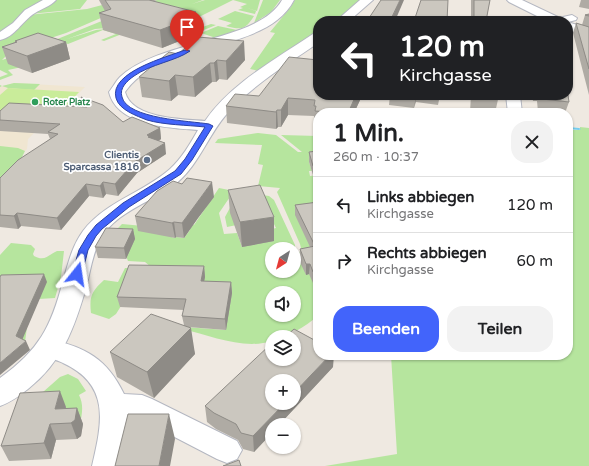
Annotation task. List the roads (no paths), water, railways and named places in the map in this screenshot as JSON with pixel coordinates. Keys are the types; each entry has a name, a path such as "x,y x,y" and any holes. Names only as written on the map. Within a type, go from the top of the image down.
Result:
{"street":[{"path":"0,37 17,25 29,12 51,0"},
{"path":"209,126 156,120 142,116 123,106 119,101 117,92 126,79 146,66 260,26 286,5 288,0"},
{"path":"348,16 367,0"},
{"path":"513,0 547,16"},
{"path":"573,24 589,33"},
{"path":"0,394 35,366 48,349 58,330 74,286 84,250 92,235 106,220 178,172 188,160 209,126 233,99 256,78 313,40"},
{"path":"48,349 60,351 85,362 107,387 114,408 114,432 107,466"},
{"path":"114,408 126,405 142,407 227,450"}],"waterway":[{"path":"573,128 579,129"}],"place":[{"name":"Roter Platz","path":"35,102"},
{"name":"Clientis Sparcassa 1816","path":"147,160"}]}
